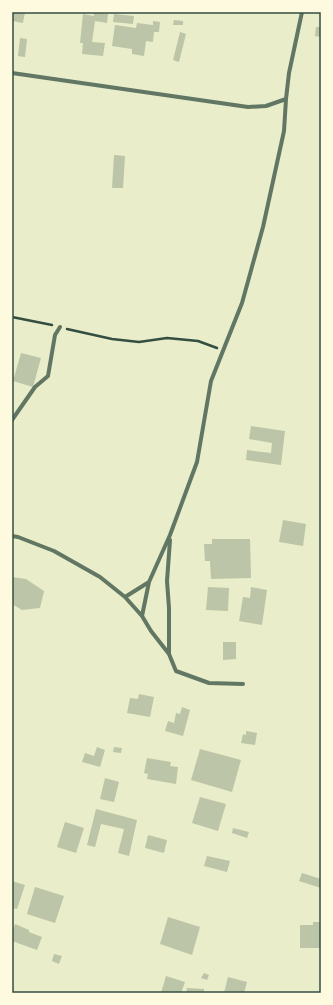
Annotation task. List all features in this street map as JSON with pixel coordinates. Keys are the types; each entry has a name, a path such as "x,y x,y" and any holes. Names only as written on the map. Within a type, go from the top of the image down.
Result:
{"street":[{"path":"142,616 150,582 170,535 197,462 211,381 242,303 263,227 284,131 289,73 302,12"},
{"path":"12,73 248,107 266,106 286,99"},
{"path":"12,420 35,387 48,376 55,335 60,327"},
{"path":"169,654 170,633 167,582 170,535"},
{"path":"12,536 54,551 100,577 125,597 142,616 151,631 169,654 176,671 209,684 243,684"},
{"path":"125,597 150,582"}],"path":[{"path":"12,317 112,338 139,342 167,338 198,341 223,350"}],"building":[{"path":"12,12 25,12 23,23 12,21"},
{"path":"94,13 108,14 107,23 95,21 92,42 105,43 103,56 82,54 83,43 80,43 83,14 94,16"},
{"path":"114,14 134,16 133,24 113,22"},
{"path":"174,20 183,21 183,25 173,25"},
{"path":"153,21 160,22 159,32 154,32 153,42 146,41 144,56 132,54 132,49 112,46 115,25 136,28 137,23 153,25"},
{"path":"316,27 321,27 321,37 315,36"},
{"path":"180,32 186,34 179,62 173,60"},
{"path":"20,38 27,39 25,57 18,56"},
{"path":"114,155 125,156 123,188 112,188"},
{"path":"21,353 41,358 33,387 13,381"},
{"path":"251,426 285,431 281,465 246,460 247,450 271,453 272,443 249,439"},
{"path":"283,520 306,524 303,546 279,542"},
{"path":"212,539 250,539 251,578 211,579 210,561 205,561 204,544 212,544"},
{"path":"12,577 26,579 44,591 40,608 22,610 12,604"},
{"path":"208,587 229,588 228,611 206,610"},
{"path":"251,587 267,590 262,625 239,621 243,597 250,598"},
{"path":"223,642 236,642 236,659 223,660"},
{"path":"139,694 154,697 150,717 127,713 130,698 138,699"},
{"path":"182,707 190,710 183,736 165,731 168,721 174,723 176,713 180,714"},
{"path":"246,731 257,733 255,745 241,743 243,734 246,735"},
{"path":"97,747 105,750 100,767 82,762 85,753 94,756"},
{"path":"114,747 122,748 121,753 113,752"},
{"path":"200,749 241,760 232,792 191,780"},
{"path":"147,758 171,762 170,766 178,767 176,784 147,779 148,774 144,773"},
{"path":"105,778 119,782 114,802 100,799"},
{"path":"200,797 226,804 218,831 192,823"},
{"path":"96,809 137,820 129,856 118,853 124,829 101,824 95,847 87,845"},
{"path":"65,822 84,828 76,853 57,847"},
{"path":"233,828 249,832 247,838 232,833"},
{"path":"148,835 167,840 164,853 145,848"},
{"path":"207,856 230,861 227,872 204,866"},
{"path":"302,873 321,879 321,888 299,881"},
{"path":"12,881 25,885 17,909 12,908"},
{"path":"35,887 64,896 55,923 27,914"},
{"path":"168,917 200,927 192,955 160,944"},
{"path":"313,922 321,922 321,948 300,948 300,925 313,925"},
{"path":"15,924 42,937 37,950 12,941 12,933"},
{"path":"54,954 62,956 59,964 52,961"},
{"path":"204,973 209,975 207,980 201,978"},
{"path":"166,976 185,982 181,993 161,993"},
{"path":"228,977 247,982 244,993 224,993"},
{"path":"187,988 204,989 204,993 186,993"}]}
